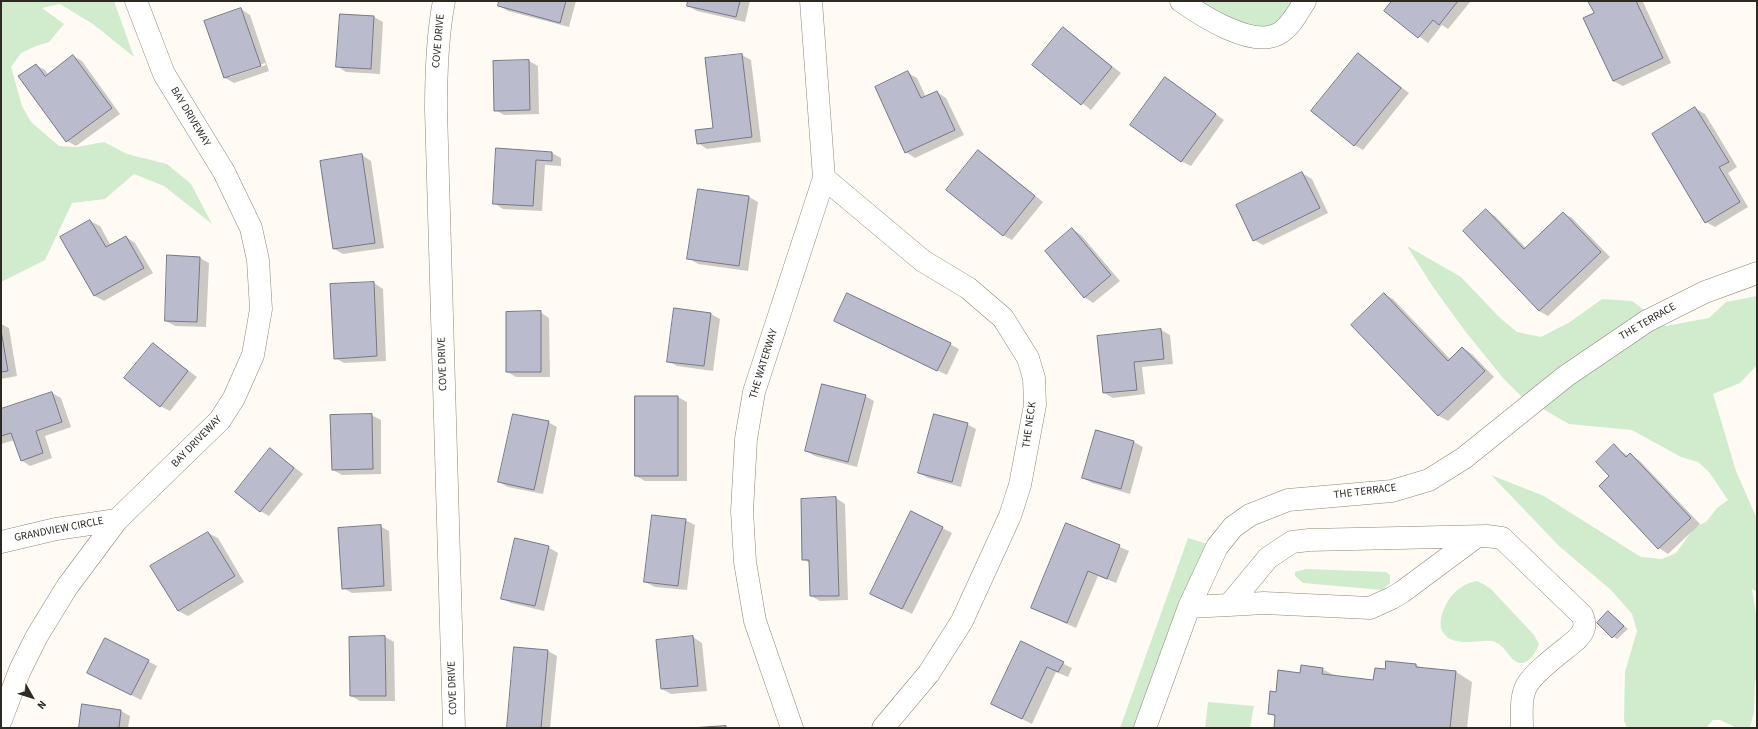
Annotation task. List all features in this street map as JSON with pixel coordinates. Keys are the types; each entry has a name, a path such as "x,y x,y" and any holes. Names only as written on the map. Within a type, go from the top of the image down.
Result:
{"street":[{"name":"BAY DRIVEWAY","path":"1,720 20,670 37,636 67,587 117,520 220,420 234,398 253,355 261,309 258,260 251,228 224,172 164,74 136,1"},
{"name":"COVE DRIVE","path":"444,1 440,18 436,110 454,728"},
{"name":"THE WATERWAY","path":"792,728 755,621 745,562 742,510 746,439 754,392 824,178 811,1"},
{"path":"1181,1 1216,22 1249,36 1260,38 1274,36 1284,30 1305,1"},
{"name":"THE NECK","path":"824,178 923,261 968,288 1004,318 1028,358 1034,378 1035,405 1020,485 1010,516 962,621 929,673 883,728"},
{"name":"THE TERRACE","path":"1146,728 1189,607 1217,547 1233,527 1250,515 1288,500 1392,491 1429,480 1464,458 1566,376 1647,321 1705,292 1757,273"},
{"name":"GRANDVIEW CIRCLE","path":"1,542 56,529 117,520"},
{"path":"1189,607 1264,603 1370,608 1402,592 1476,537"},
{"path":"1229,605 1268,558 1292,542 1309,540 1476,537 1502,538 1582,615 1584,621 1584,630 1582,634 1527,685 1523,699 1522,728"}],"green space":[{"path":"1,1 114,1 134,57 93,24 60,4 42,8 64,24 49,42 21,53 11,67 22,106 31,122 59,146 77,147 104,142 127,154 167,164 191,184 212,224 164,186 134,174 105,199 72,203 45,260 1,282"},
{"path":"1181,1 1305,1 1269,37"},
{"path":"1407,246 1461,277 1499,317 1517,332 1541,337 1570,322 1602,299 1632,301 1666,326 1709,318 1726,302 1757,296 1757,365 1740,383 1713,394 1736,471 1757,519 1757,592 1752,589 1757,619 1757,675 1755,682 1754,712 1750,728 1737,728 1720,720 1713,720 1706,728 1627,728 1624,721 1625,672 1637,631 1632,614 1611,590 1559,546 1491,475 1544,496 1641,557 1662,559 1676,553 1692,531 1699,525 1706,522 1717,508 1728,500 1709,472 1698,462 1681,457 1632,430 1569,424 1521,396 1503,378 1465,331 1433,287"},
{"path":"1188,538 1217,547 1145,728 1120,728"},
{"path":"1306,569 1386,572 1390,575 1390,583 1382,590 1303,583 1295,576 1295,572"},
{"path":"1477,581 1491,589 1534,635 1539,644 1536,651 1527,661 1519,663 1515,661 1501,646 1495,642 1455,641 1448,638 1444,634 1441,629 1441,622 1444,608 1448,601 1460,588"},
{"path":"1208,702 1254,706 1250,728 1205,728"}],"building":[{"path":"499,1 566,1 560,23 498,6"},
{"path":"688,1 740,1 736,17 687,6"},
{"path":"1392,1 1458,1 1439,25 1433,20 1418,38 1384,11"},
{"path":"1588,1 1636,1 1663,58 1613,81 1583,18 1594,13"},
{"path":"241,8 261,66 224,78 204,21"},
{"path":"340,14 374,16 371,69 336,67"},
{"path":"1063,27 1112,67 1081,105 1032,65"},
{"path":"1358,53 1401,88 1354,146 1311,111"},
{"path":"742,54 752,137 697,144 695,130 713,128 705,58"},
{"path":"73,55 112,108 66,142 18,76 36,64 45,76"},
{"path":"529,60 530,110 494,111 493,61"},
{"path":"908,71 921,98 937,91 955,130 905,153 875,87"},
{"path":"1165,77 1216,114 1181,162 1130,125"},
{"path":"1695,107 1729,162 1719,167 1740,202 1705,223 1652,134"},
{"path":"496,148 552,152 552,161 536,160 533,206 493,204"},
{"path":"978,150 1035,196 1003,236 946,190"},
{"path":"362,154 375,243 333,249 320,161"},
{"path":"1302,172 1320,208 1253,241 1236,205"},
{"path":"698,189 749,196 739,266 687,259"},
{"path":"1486,209 1524,249 1563,212 1601,252 1539,311 1463,231"},
{"path":"90,220 106,247 126,236 144,268 94,296 60,237"},
{"path":"1072,228 1111,275 1084,298 1045,251"},
{"path":"167,255 200,257 197,322 165,321"},
{"path":"374,282 377,356 334,359 330,284"},
{"path":"847,293 951,343 937,371 834,321"},
{"path":"1384,293 1448,361 1462,347 1485,371 1438,416 1351,325"},
{"path":"674,308 711,313 704,366 667,362"},
{"path":"541,311 541,372 506,372 506,312"},
{"path":"1161,329 1164,359 1134,362 1137,390 1103,393 1097,336"},
{"path":"1,330 8,371 1,372"},
{"path":"153,343 188,371 160,407 124,378"},
{"path":"822,384 866,395 848,462 805,451"},
{"path":"52,392 62,422 36,431 43,453 21,461 11,433 1,436 1,409"},
{"path":"635,396 678,396 678,476 635,476"},
{"path":"372,414 373,469 332,470 330,415"},
{"path":"513,414 549,421 534,490 498,482"},
{"path":"934,414 968,423 952,482 918,473"},
{"path":"1096,430 1134,441 1121,489 1082,478"},
{"path":"1614,444 1626,457 1630,453 1691,518 1658,549 1599,486 1609,476 1596,462"},
{"path":"270,448 294,468 260,512 235,492"},
{"path":"836,497 839,596 810,596 809,560 802,560 801,499"},
{"path":"911,511 943,527 902,609 870,594"},
{"path":"652,515 686,519 678,586 644,582"},
{"path":"1066,523 1120,545 1107,579 1088,571 1067,623 1031,608"},
{"path":"381,525 384,586 342,589 338,528"},
{"path":"208,532 235,576 178,611 150,566"},
{"path":"515,538 549,546 535,606 501,599"},
{"path":"1608,611 1624,626 1612,638 1597,623"},
{"path":"385,636 386,696 350,696 349,637"},
{"path":"693,636 698,686 661,689 656,640"},
{"path":"105,638 149,660 131,695 87,673"},
{"path":"1021,641 1064,662 1058,672 1047,667 1022,719 991,704"},
{"path":"514,647 548,650 541,728 507,728"},
{"path":"1386,661 1416,664 1416,667 1456,671 1450,728 1274,728 1275,715 1268,714 1270,691 1276,692 1278,670 1300,673 1301,665 1323,668 1322,674 1373,680 1375,668 1385,669"},
{"path":"82,704 121,710 119,728 79,728"},
{"path":"726,726 726,728 691,728"}]}
